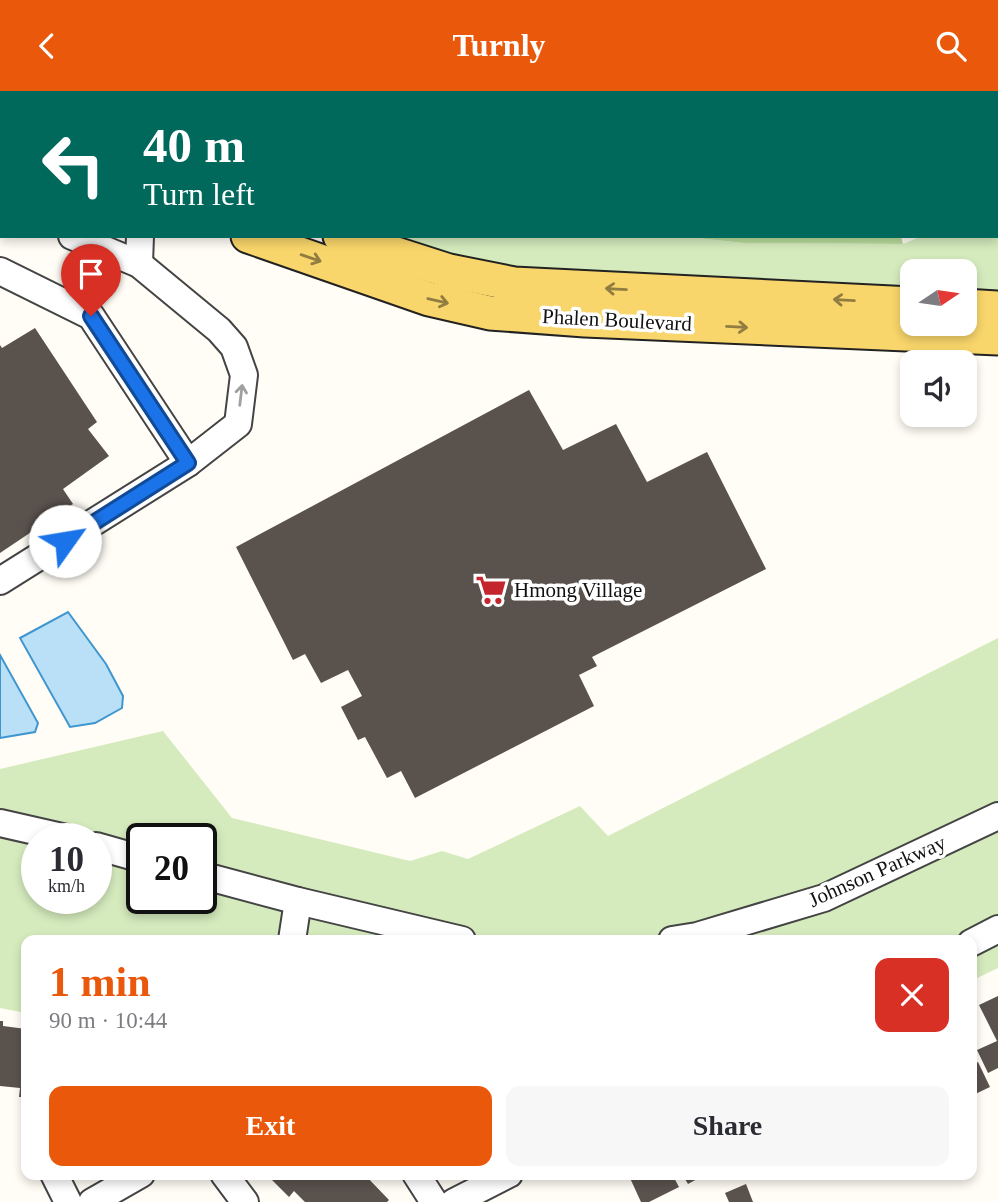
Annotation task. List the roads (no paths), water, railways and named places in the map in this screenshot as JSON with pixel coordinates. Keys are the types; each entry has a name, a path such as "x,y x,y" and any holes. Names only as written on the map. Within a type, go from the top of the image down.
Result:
{"main road":[{"name":"Phalen Boulevard","path":"254,238 429,299 490,313 998,338"},
{"name":"Phalen Boulevard","path":"346,238 449,271 514,284 900,303"},
{"path":"977,307 998,308"}],"street":[{"path":"0,581 188,463 238,424 244,375 234,347 219,330 139,264 77,238"},
{"path":"139,264 140,238"},
{"path":"0,271 91,316 188,463"},
{"name":"Johnson Parkway","path":"700,935 824,898 998,816"},
{"path":"0,823 21,828"},
{"path":"217,879 441,935"},
{"path":"293,935 298,901"},
{"path":"977,940 998,929"},
{"path":"57,1180 68,1202"},
{"path":"92,1202 130,1180"},
{"path":"228,1180 245,1202"},
{"path":"420,1180 434,1202"},
{"path":"454,1202 497,1180"}],"water":[{"path":"68,612 106,664 123,696 122,708 95,723 70,727 20,638"},
{"path":"0,655 38,723 35,732 0,738"}],"place":[{"name":"Hmong Village","path":"491,590"}]}
